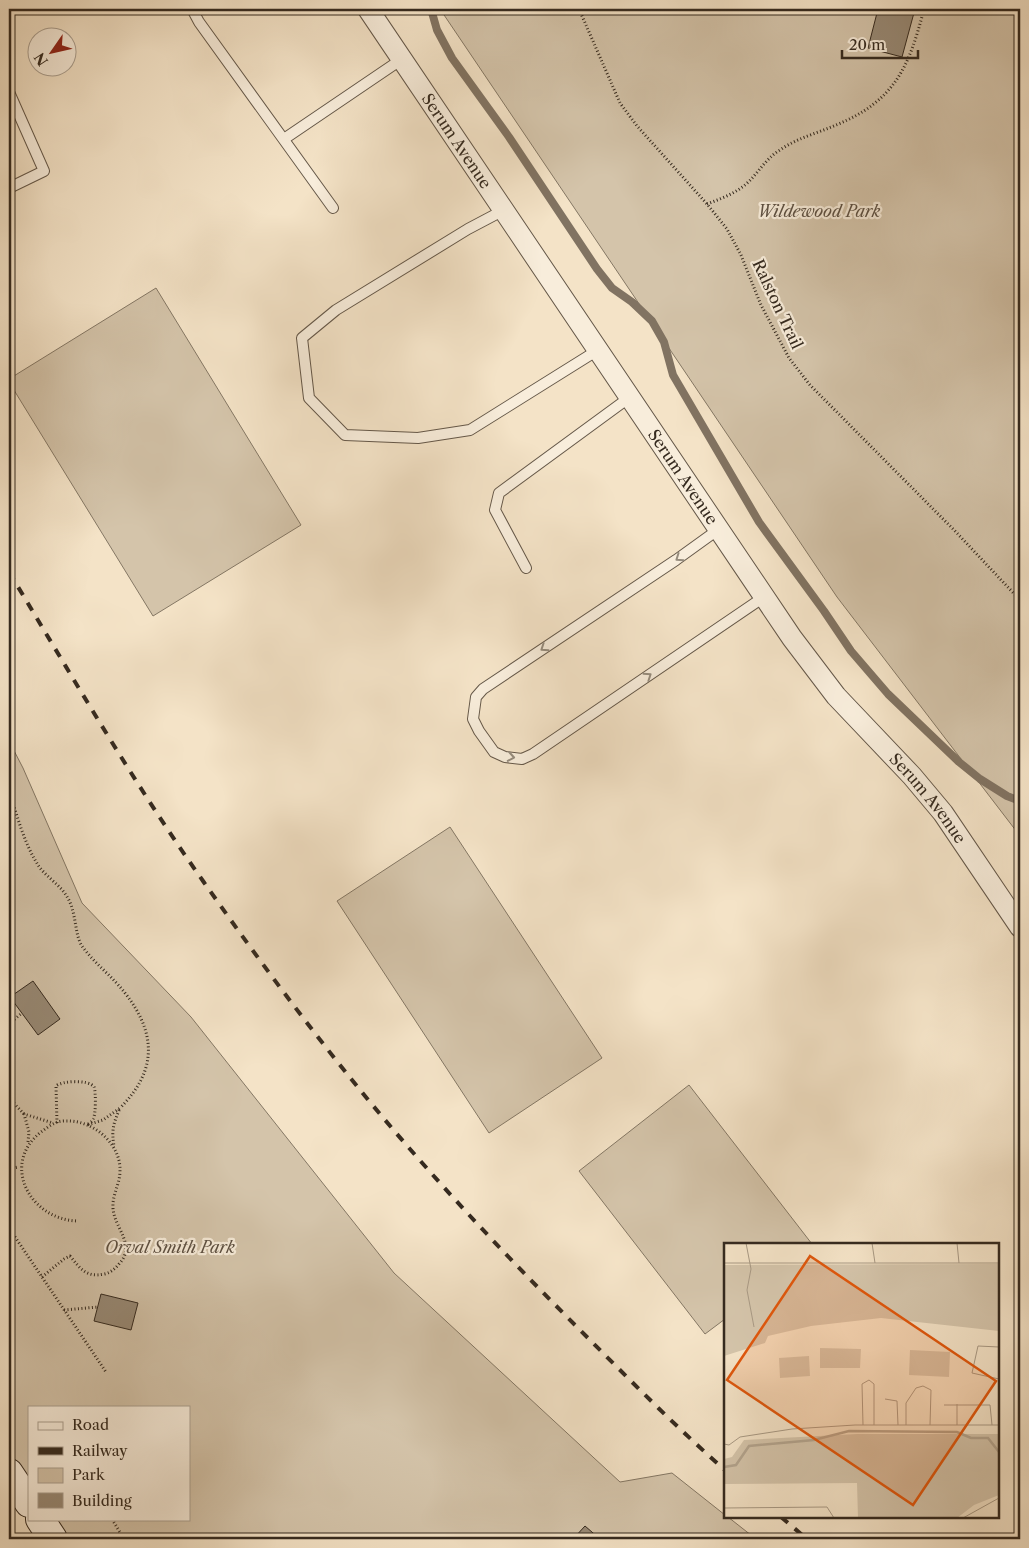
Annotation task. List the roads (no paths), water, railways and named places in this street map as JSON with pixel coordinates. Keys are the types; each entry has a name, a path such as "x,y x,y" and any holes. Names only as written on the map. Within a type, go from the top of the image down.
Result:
{"street":[{"name":"Serum Avenue","path":"368,9 792,638 836,696 912,776 943,813 1020,927"},
{"path":"9,1474 28,1502"},
{"path":"41,1520 53,1539"}],"lane":[{"path":"192,9 199,22 333,208"},
{"path":"284,139 402,59"},
{"path":"9,92 44,171 9,188"},
{"path":"504,210 468,229 336,310 302,338 308,398 345,435 418,438 470,430 598,350"},
{"path":"526,568 495,510 499,493 630,397"},
{"path":"719,529 676,560 483,689 476,697 473,719 479,731 494,752 505,757 522,759 533,754 764,597"}],"waterway":[{"path":"431,9 437,30 452,58 509,137 597,269 612,288 632,302 652,321 664,342 673,375 759,522 851,651 888,694 959,762 980,779 1007,796 1020,801"}],"railway":[{"path":"9,572 103,728 177,844 309,1026 394,1131 504,1252 638,1388 724,1469"},
{"path":"782,1518 807,1539"}],"park label":[{"name":"Wildewood Park","path":"819,211"},
{"name":"Orval Smith Park","path":"170,1247"}]}
